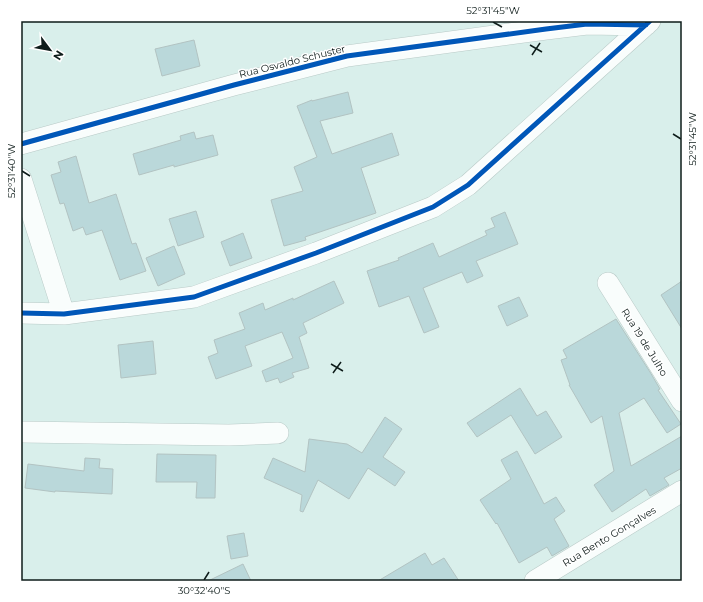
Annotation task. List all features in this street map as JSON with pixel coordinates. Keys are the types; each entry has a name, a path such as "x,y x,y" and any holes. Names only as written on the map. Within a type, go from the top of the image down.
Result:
{"street":[{"name":"Rua Osvaldo Schuster","path":"21,144 234,85 347,56 587,24 648,23"},
{"path":"21,313 64,314 194,297 316,253 433,206 468,185 648,23"},
{"path":"21,179 64,314"},
{"name":"Rua 19 de Julho","path":"608,283 682,401"},
{"path":"21,432 229,435 278,433"},
{"name":"Rua Bento Gonçalves","path":"535,581 682,491"}],"building":[{"path":"194,40 200,66 162,76 155,49"},
{"path":"348,92 353,113 320,121 332,154 392,133 399,155 361,168 376,213 305,237 306,240 284,246 271,200 303,191 294,167 317,157 297,106 312,100"},
{"path":"194,132 196,139 213,135 218,155 139,175 133,154 181,140 180,136"},
{"path":"76,156 89,203 116,194 132,244 136,243 146,271 120,280 102,230 86,235 83,227 73,231 64,203 60,204 51,175 61,172 58,162"},
{"path":"196,211 204,237 178,246 169,219"},
{"path":"505,212 518,244 476,261 483,276 467,283 462,272 423,288 439,327 424,333 409,296 379,307 367,271 399,260 398,258 433,243 439,257 487,235 485,231 495,227 491,218"},
{"path":"243,233 252,258 230,266 221,242"},
{"path":"174,246 185,274 158,286 146,258"},
{"path":"334,281 344,303 303,323 307,333 299,337 309,368 292,373 294,377 280,383 278,378 266,382 262,371 293,358 282,332 245,346 252,366 216,379 208,357 218,353 214,340 245,329 239,313 263,303 265,310 293,298 293,300"},
{"path":"682,281 682,329 661,295"},
{"path":"519,297 528,316 507,326 498,306"},
{"path":"616,319 650,372 660,389 658,390 681,424 667,433 644,398 619,413 631,466 682,436 682,468 664,478 669,485 650,496 646,489 612,512 594,485 614,471 602,416 591,423 569,385 561,360 567,358 563,350"},
{"path":"153,341 156,374 121,378 118,345"},
{"path":"520,388 537,416 546,411 562,437 535,454 511,415 477,437 467,423"},
{"path":"385,417 402,429 383,457 405,472 395,486 368,468 349,499 318,480 303,512 300,511 302,495 264,478 273,458 305,472 309,439 347,444 362,453"},
{"path":"517,451 544,504 556,497 565,511 554,519 569,546 552,556 547,547 519,563 497,523 496,524 480,500 511,479 501,460"},
{"path":"157,454 216,455 215,498 196,498 197,482 156,482"},
{"path":"85,458 100,459 99,468 113,469 112,494 55,492 25,488 28,464 84,471"},
{"path":"244,533 248,556 231,559 227,536"},
{"path":"425,553 432,565 444,558 459,581 378,581"},
{"path":"243,564 251,581 208,581"}],"cycle path":[{"path":"21,313 64,314 194,297 316,253 433,207 468,185 650,21"},
{"path":"21,144 234,85 347,56 587,24 646,25"}]}
